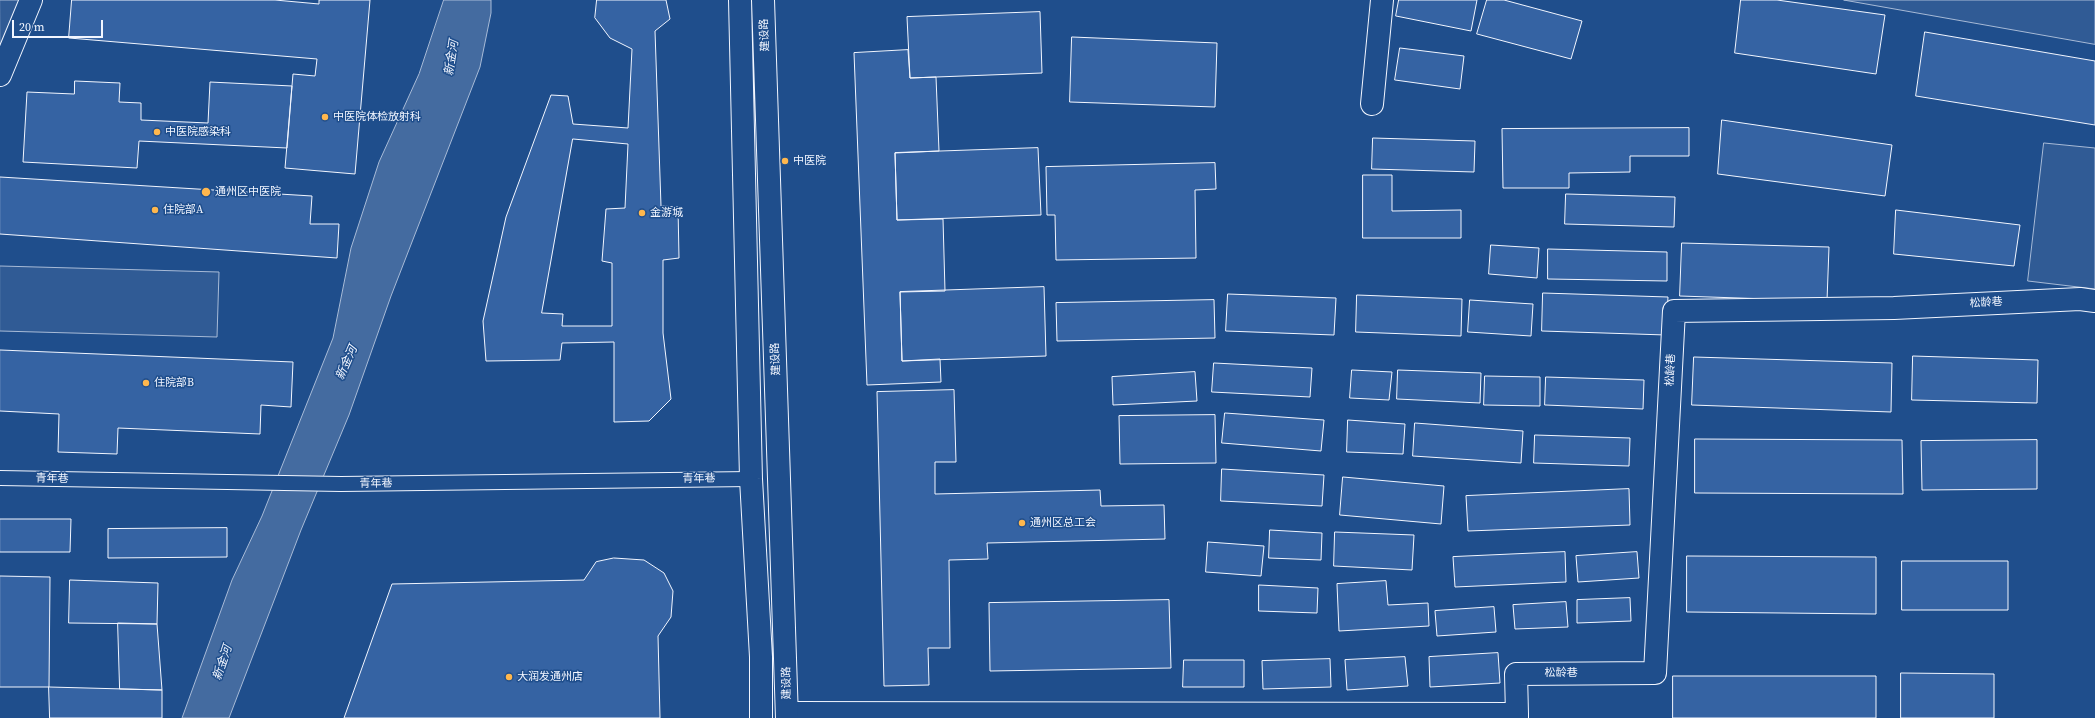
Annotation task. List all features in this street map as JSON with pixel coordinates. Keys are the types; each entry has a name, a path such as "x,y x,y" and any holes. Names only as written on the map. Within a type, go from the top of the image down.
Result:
{"street":[{"path":"0,75 31,0"},
{"path":"740,0 751,479 760,657 761,718"},
{"name":"建设路","path":"763,0 787,716"},
{"path":"1372,104 1382,0"},
{"name":"松龄巷","path":"787,716 1517,716 1516,674 1655,673 1674,311 1894,308 2080,299 2095,301"}],"lane":[{"name":"青年巷","path":"0,478 251,484 751,479"}],"shaded area":[{"path":"0,0 31,0 0,75"},
{"path":"1844,0 2095,0 2095,44"},
{"path":"2044,143 2095,148 2095,289 2028,281"},
{"path":"0,266 219,272 217,337 0,331"}],"water":[{"name":"新金河","path":"444,0 491,0 491,13 480,67 391,296 349,415 301,530 229,718 182,718 232,580 262,516 333,338 351,248 379,162 419,74"}],"building":[{"name":"中医院体检放射科","path":"72,0 275,0 319,4 319,0 370,0 355,174 285,168 293,74 315,76 317,59 69,38"},
{"name":"金游城","path":"597,0 666,0 670,19 655,31 661,206 678,207 679,258 663,260 663,333 671,399 649,421 614,422 614,342 562,343 560,360 486,361 483,321 506,217 551,95 568,96 573,124 628,128 632,49 610,38 595,18","holes":["573,139 628,144 625,208 606,209 602,261 612,263 612,326 562,326 563,314 542,313"]},
{"path":"1399,0 1477,0 1471,31 1396,16"},
{"path":"1487,0 1504,0 1582,21 1571,59 1477,34"},
{"path":"1741,0 1777,0 1885,15 1876,74 1735,53"},
{"path":"1040,12 1042,73 910,78 907,17"},
{"path":"1925,32 2095,61 2095,125 1916,96"},
{"path":"1072,37 1217,43 1215,107 1070,102"},
{"path":"1400,48 1464,56 1460,89 1395,80"},
{"path":"908,50 910,78 936,77 939,151 895,153 897,220 943,219 945,291 900,292 902,361 940,359 941,382 867,385 854,53"},
{"name":"中医院感染科","path":"75,81 120,83 119,102 141,103 141,120 208,123 210,82 292,86 287,148 139,141 137,168 23,162 27,92 74,94"},
{"path":"1722,120 1892,145 1885,196 1718,174"},
{"path":"1689,128 1689,156 1630,156 1630,172 1569,173 1569,188 1503,188 1502,129"},
{"path":"1373,138 1475,141 1474,172 1372,169"},
{"path":"1038,148 1041,215 897,220 895,153"},
{"path":"1215,163 1216,189 1195,190 1196,258 1056,260 1055,215 1047,215 1046,167"},
{"path":"1363,175 1392,175 1392,211 1461,210 1461,238 1363,238"},
{"name":"住院部A","path":"0,177 312,196 310,224 339,224 337,258 0,234"},
{"path":"1566,194 1675,197 1674,227 1565,224"},
{"path":"1896,210 2020,225 2014,266 1894,254"},
{"path":"1682,243 1829,247 1827,301 1680,296"},
{"path":"1491,245 1539,248 1537,278 1489,274"},
{"path":"1548,249 1667,252 1667,281 1548,279"},
{"path":"1044,287 1046,356 902,361 900,292"},
{"path":"1543,293 1668,297 1666,335 1542,331"},
{"path":"1228,294 1336,298 1334,335 1226,331"},
{"path":"1357,295 1462,299 1461,336 1356,332"},
{"path":"1214,300 1215,338 1057,341 1056,303"},
{"path":"1470,300 1533,304 1531,336 1468,332"},
{"name":"住院部B","path":"0,350 293,362 291,407 261,405 260,434 118,428 117,454 58,452 59,414 0,411"},
{"path":"1913,356 2038,360 2037,403 1912,400"},
{"path":"1694,357 1892,363 1891,412 1692,405"},
{"path":"1214,363 1312,368 1310,397 1212,392"},
{"path":"1352,370 1392,372 1389,400 1350,398"},
{"path":"1398,370 1481,373 1480,403 1397,399"},
{"path":"1195,372 1197,401 1113,405 1112,377"},
{"path":"1485,376 1540,377 1540,406 1484,405"},
{"path":"1546,377 1644,380 1643,409 1545,405"},
{"name":"通州区总工会","path":"954,390 956,462 935,462 935,494 1100,490 1101,506 1164,505 1165,539 987,543 988,559 949,560 950,648 928,648 929,685 884,686 877,392"},
{"path":"1225,413 1324,420 1321,451 1222,443"},
{"path":"1215,415 1216,463 1120,464 1119,416"},
{"path":"1348,420 1405,424 1403,454 1347,452"},
{"path":"1415,423 1523,431 1521,463 1413,456"},
{"path":"1535,435 1630,438 1629,466 1534,463"},
{"path":"1695,439 1902,440 1903,494 1695,493"},
{"path":"2037,440 2037,489 1922,490 1921,441"},
{"path":"1222,469 1324,475 1322,506 1221,501"},
{"path":"1343,477 1444,486 1441,524 1340,515"},
{"path":"1629,489 1630,525 1468,531 1466,496"},
{"path":"0,519 71,519 70,552 0,552"},
{"path":"227,528 227,557 108,558 108,529"},
{"path":"1270,530 1322,533 1321,560 1269,558"},
{"path":"1335,532 1414,535 1412,570 1334,566"},
{"path":"1208,542 1264,546 1261,576 1206,572"},
{"path":"1565,552 1566,582 1455,587 1453,557"},
{"path":"1637,552 1639,578 1578,582 1576,556"},
{"path":"1687,556 1876,557 1876,614 1687,612"},
{"name":"大润发通州店","path":"614,558 644,560 664,573 673,591 671,617 658,636 660,718 344,718 392,584 584,580 596,562"},
{"path":"1902,561 2008,561 2008,610 1902,610"},
{"path":"0,576 50,577 49,687 0,687"},
{"path":"70,580 158,583 157,624 69,623"},
{"path":"1386,581 1388,605 1428,603 1429,626 1339,631 1337,584"},
{"path":"1259,585 1318,588 1317,613 1259,611"},
{"path":"1630,598 1631,621 1577,623 1577,600"},
{"path":"1169,600 1171,668 990,671 989,603"},
{"path":"1566,602 1568,627 1515,629 1513,605"},
{"path":"1494,607 1496,632 1437,636 1435,611"},
{"path":"118,623 157,624 162,690 120,689"},
{"path":"1498,653 1500,683 1430,687 1429,657"},
{"path":"1405,657 1408,686 1347,690 1345,660"},
{"path":"1330,659 1331,687 1263,689 1262,661"},
{"path":"1184,660 1244,660 1244,687 1183,687"},
{"path":"1901,673 1994,674 1994,718 1901,718"},
{"path":"1673,676 1876,676 1876,718 1673,718"},
{"path":"49,687 162,690 162,718 50,718"}],"place":[{"name":"中医院体检放射科","path":"325,117"},
{"name":"中医院感染科","path":"157,132"},
{"name":"中医院","path":"785,161"},
{"name":"通州区中医院","path":"206,192"},
{"name":"住院部A","path":"155,210"},
{"name":"金游城","path":"642,213"},
{"name":"住院部B","path":"146,383"},
{"name":"通州区总工会","path":"1022,523"},
{"name":"大润发通州店","path":"509,677"}]}
